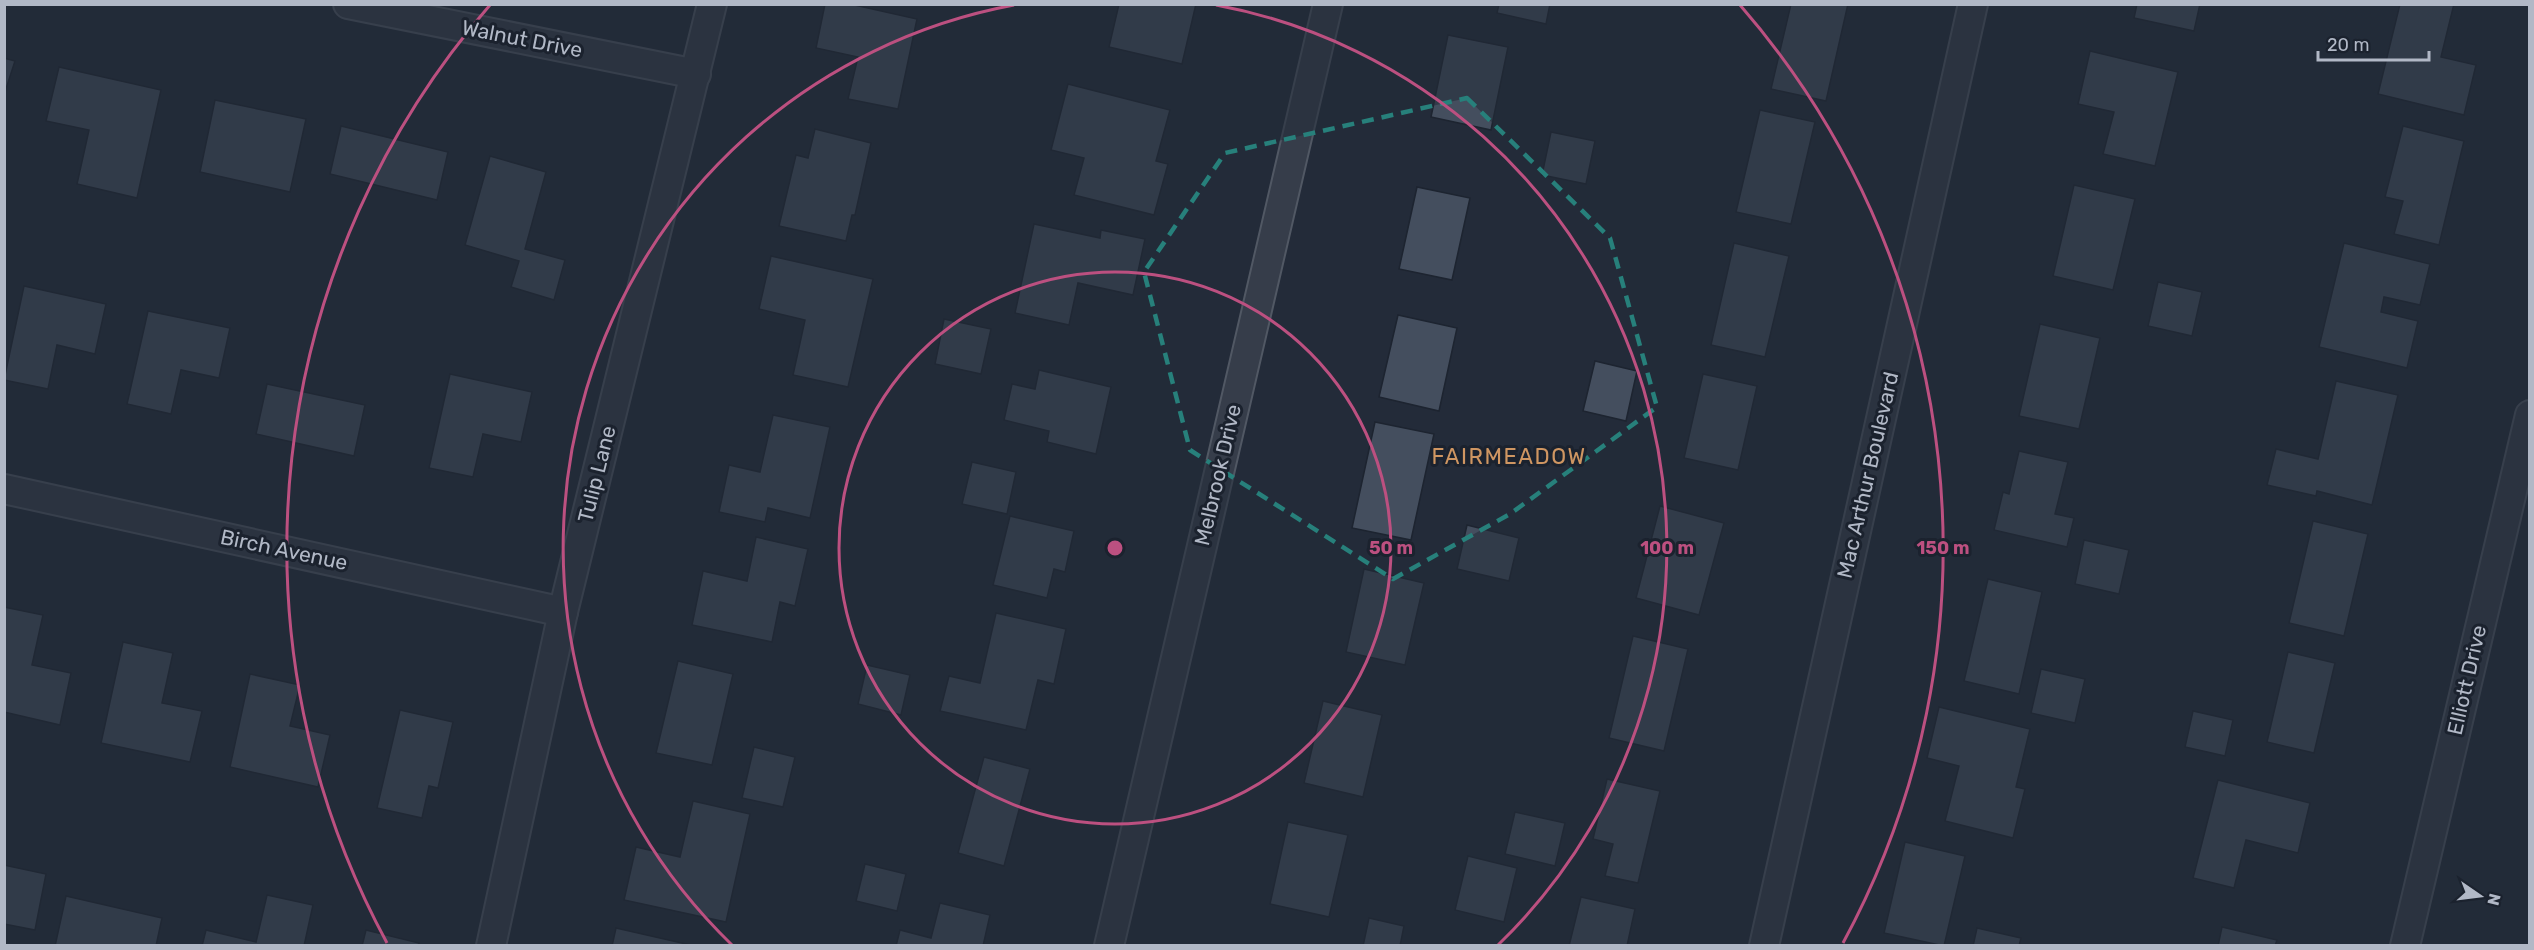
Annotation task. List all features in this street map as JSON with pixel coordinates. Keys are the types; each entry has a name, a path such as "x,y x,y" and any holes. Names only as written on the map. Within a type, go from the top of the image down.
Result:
{"street":[{"name":"Walnut Drive","path":"348,4 696,74"},
{"name":"Tulip Lane","path":"491,945 563,612 712,4"},
{"name":"Melbrook Drive","path":"1109,945 1328,4"},
{"name":"Mac Arthur Boulevard","path":"1764,945 1973,4"},
{"name":"Elliott Drive","path":"2405,945 2529,415"},
{"name":"Birch Avenue","path":"4,489 563,612"}],"highlighted area":[{"path":"1467,98 1610,238 1657,407 1510,514 1393,579 1190,450 1144,272 1225,153"}],"building":[{"path":"825,4 850,4 917,19 898,109 848,99 858,57 816,48"},
{"path":"1119,4 1196,4 1182,64 1109,47"},
{"path":"1499,4 1550,4 1546,24 1497,13"},
{"path":"1791,4 1848,4 1826,101 1771,89"},
{"path":"2137,4 2200,4 2194,31 2134,18"},
{"path":"2400,4 2454,4 2441,57 2476,65 2464,115 2378,94"},
{"path":"1448,35 1508,47 1491,130 1431,117"},
{"path":"2090,51 2178,72 2155,166 2103,154 2114,112 2078,104"},
{"path":"4,58 15,61 4,95"},
{"path":"59,67 161,90 137,198 77,184 89,130 46,121"},
{"path":"1068,84 1170,110 1156,161 1168,164 1154,215 1074,195 1084,158 1051,150"},
{"path":"215,100 306,119 290,192 200,172"},
{"path":"1760,110 1815,122 1791,224 1736,212"},
{"path":"341,126 448,152 437,200 330,174"},
{"path":"2403,126 2464,141 2439,245 2394,234 2403,201 2385,197"},
{"path":"815,129 871,143 855,215 852,215 846,241 779,226 796,155 808,158"},
{"path":"1551,132 1595,141 1586,184 1542,175"},
{"path":"490,156 546,172 525,249 565,260 554,300 511,287 519,261 465,245"},
{"path":"2074,185 2135,199 2113,290 2053,276"},
{"path":"1417,187 1470,198 1452,280 1399,269"},
{"path":"1034,224 1100,238 1101,230 1145,239 1133,295 1078,283 1069,325 1015,313"},
{"path":"1734,243 1789,256 1765,357 1711,345"},
{"path":"2344,243 2430,264 2420,305 2384,297 2381,312 2418,321 2407,368 2319,347"},
{"path":"771,256 873,279 848,387 793,375 805,320 759,309"},
{"path":"2158,282 2202,292 2192,336 2148,326"},
{"path":"24,286 106,304 95,354 57,345 48,389 4,380"},
{"path":"148,311 230,328 219,378 181,370 171,414 127,404"},
{"path":"1398,315 1457,328 1439,411 1379,397"},
{"path":"944,319 991,329 981,374 935,364"},
{"path":"2040,324 2100,338 2079,429 2019,416"},
{"path":"1595,361 1637,371 1626,421 1583,411"},
{"path":"1039,370 1111,387 1096,454 1047,442 1049,431 1004,420 1012,384 1035,389"},
{"path":"450,374 532,392 521,442 483,434 473,477 429,468"},
{"path":"1703,374 1757,386 1738,470 1684,458"},
{"path":"2336,381 2398,395 2372,505 2317,491 2316,496 2267,485 2276,449 2318,459"},
{"path":"267,384 365,405 354,456 256,434"},
{"path":"773,415 830,427 810,518 768,508 765,522 719,512 729,465 760,472"},
{"path":"1375,422 1434,434 1411,540 1352,528"},
{"path":"2019,451 2068,462 2055,514 2074,518 2067,547 1994,530 2003,492 2009,494"},
{"path":"972,462 1016,472 1007,514 962,504"},
{"path":"1660,506 1724,523 1699,615 1636,598"},
{"path":"1010,516 1074,531 1065,572 1054,569 1047,598 993,585"},
{"path":"2313,521 2368,534 2344,636 2289,623"},
{"path":"1467,525 1519,538 1509,581 1457,569"},
{"path":"756,537 808,549 795,606 780,602 772,642 692,625 703,571 747,581"},
{"path":"2084,540 2129,550 2119,594 2075,584"},
{"path":"1364,569 1424,583 1405,665 1346,652"},
{"path":"1988,579 2042,592 2019,694 1964,681"},
{"path":"4,607 43,615 32,665 71,673 60,725 4,712"},
{"path":"996,613 1066,629 1054,684 1038,680 1026,730 940,711 949,676 980,683"},
{"path":"1633,636 1688,649 1664,751 1609,738"},
{"path":"123,642 173,653 162,703 202,711 190,762 101,743"},
{"path":"2288,652 2335,663 2314,753 2267,742"},
{"path":"678,661 733,674 712,765 656,753"},
{"path":"867,665 910,675 901,715 858,704"},
{"path":"2041,669 2085,679 2075,723 2031,713"},
{"path":"250,674 300,685 290,726 330,735 318,787 230,767"},
{"path":"1323,701 1382,715 1363,797 1304,783"},
{"path":"1939,707 2030,729 2016,787 2025,789 2013,838 1945,821 1959,766 1927,758"},
{"path":"400,710 453,722 438,788 429,786 422,818 377,808"},
{"path":"2193,711 2233,720 2225,756 2185,747"},
{"path":"754,747 795,757 783,807 742,798"},
{"path":"984,757 1030,769 1004,866 958,853"},
{"path":"1607,779 1660,791 1638,883 1605,876 1613,844 1593,839"},
{"path":"2218,780 2310,803 2298,853 2246,840 2234,888 2193,878"},
{"path":"693,801 750,814 726,922 624,900 636,847 680,857"},
{"path":"1515,812 1565,823 1555,866 1505,854"},
{"path":"1288,822 1348,835 1329,917 1270,904"},
{"path":"1905,842 1965,856 1944,946 1884,933"},
{"path":"1468,856 1517,868 1504,922 1455,910"},
{"path":"865,864 906,874 897,911 856,901"},
{"path":"4,865 46,874 35,930 4,924"},
{"path":"267,895 313,905 304,946 202,946 206,930 256,942"},
{"path":"66,896 162,918 156,946 55,946"},
{"path":"1581,897 1635,909 1627,946 1569,946"},
{"path":"940,903 990,915 983,946 896,946 900,930 931,938"},
{"path":"1369,918 1404,926 1400,946 1363,946"},
{"path":"2222,927 2277,940 2275,946 2218,946"},
{"path":"616,928 695,946 612,946"},
{"path":"1977,928 2021,938 2019,946 1973,946"},
{"path":"366,930 419,943 418,946 362,946"}],"district":[{"name":"FAIRMEADOW","path":"1509,456"}]}
